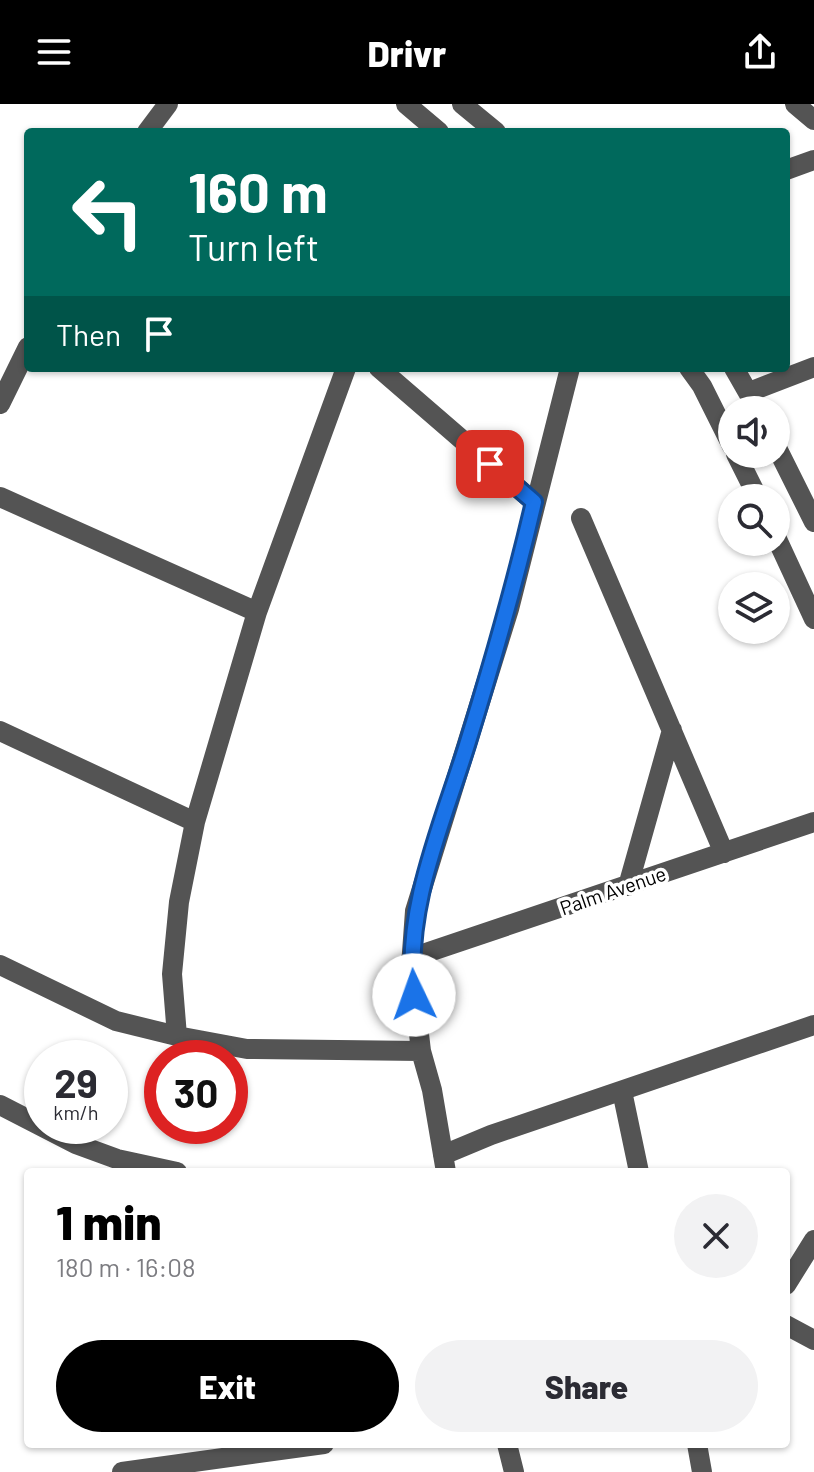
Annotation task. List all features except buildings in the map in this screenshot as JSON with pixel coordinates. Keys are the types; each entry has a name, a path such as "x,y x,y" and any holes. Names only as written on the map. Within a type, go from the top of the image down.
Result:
{"street":[{"path":"150,128 168,104"},
{"path":"406,104 434,128"},
{"path":"462,104 491,128"},
{"path":"795,104 814,120"},
{"path":"790,169 814,160"},
{"path":"0,404 24,355"},
{"path":"762,396 814,367"},
{"path":"177,1036 172,974 179,902 195,822 257,612 345,372"},
{"path":"384,372 534,502"},
{"path":"569,372 509,609 415,911 411,958 421,1051 432,1090 444,1163 491,1135 814,1025"},
{"path":"692,372 718,418"},
{"path":"736,372 750,396"},
{"path":"787,468 814,522"},
{"path":"0,497 257,612"},
{"path":"581,518 724,853"},
{"path":"785,556 814,619"},
{"path":"628,886 672,730"},
{"path":"0,731 195,822"},
{"name":"Palm Avenue","path":"411,958 814,822"},
{"path":"0,965 116,1021 177,1036 247,1049 421,1051"},
{"path":"622,1091 638,1168"},
{"path":"0,1105 76,1144 117,1159 159,1168"},
{"path":"790,1279 814,1240"},
{"path":"790,1327 814,1340"},
{"path":"122,1472 295,1448"},
{"path":"508,1448 514,1472"},
{"path":"698,1448 702,1472"}],"route":[{"path":"414,995 411,966 415,911 509,609 534,502 490,464"}]}
